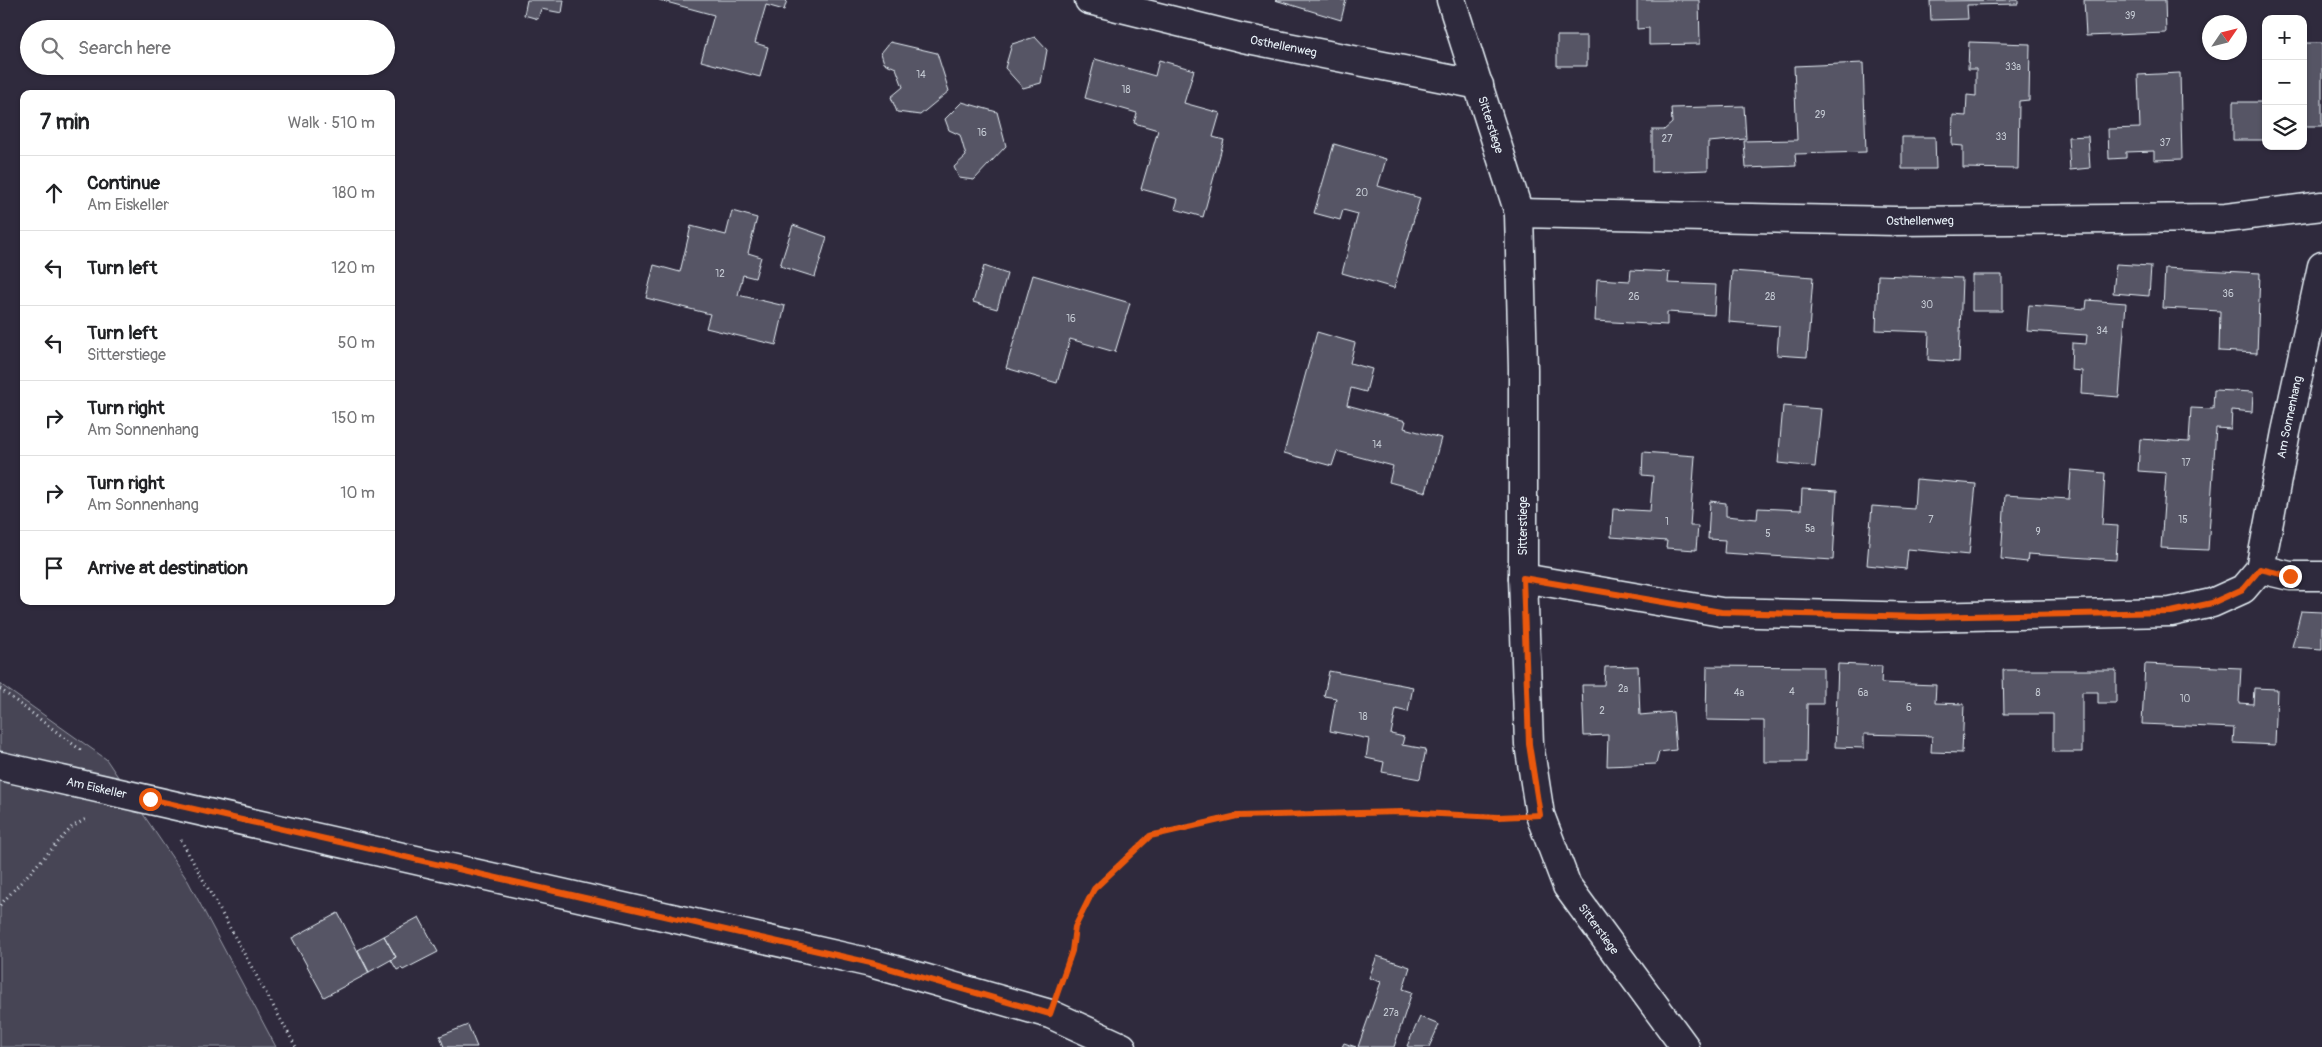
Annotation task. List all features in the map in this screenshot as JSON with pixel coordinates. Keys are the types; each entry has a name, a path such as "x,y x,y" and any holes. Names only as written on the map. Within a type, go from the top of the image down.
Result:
{"street":[{"name":"Osthellenweg","path":"1089,0 1243,38 1479,85"},
{"name":"Sitterstiege","path":"1451,0 1519,214 1523,370 1523,578 1529,744 1540,815 1567,886 1685,1047"},
{"name":"Osthellenweg","path":"1519,214 1895,221 2226,218 2322,206"},
{"name":"Am Sonnenhang","path":"1523,578 1721,612 1921,617 2171,612 2212,603 2243,589 2260,569 2286,432 2322,266"},
{"path":"2260,569 2290,576 2322,576"},
{"name":"Am Eiskeller","path":"0,766 871,963 1050,1014 1122,1047"}],"path":[{"path":"0,690 72,742 86,755"},
{"path":"0,905 72,827 139,796 186,847 296,1047"},
{"path":"1050,1014 1072,951 1075,927 1094,889 1150,836 1237,816 1402,812 1498,817 1540,815"}],"shaded area":[{"path":"0,684 106,759 188,881 276,1047 0,1047"}],"building":[{"path":"527,0 564,0 562,13 541,9 538,19 524,15"},
{"path":"659,0 787,0 784,10 766,5 755,43 768,47 760,77 701,61 714,15"},
{"path":"1275,0 1346,0 1341,20"},
{"path":"1637,0 1699,0 1700,44 1649,45 1649,28 1637,29"},
{"path":"2018,0 2018,4 1967,5 1968,19 1931,20 1930,1"},
{"path":"2084,0 2165,0 2166,33 2086,36"},
{"path":"1557,36 1587,36 1587,66 1557,66"},
{"path":"1035,37 1047,50 1041,83 1023,88 1005,68 1012,44"},
{"path":"890,42 937,53 949,91 920,115 897,112 891,97 903,87 896,68 884,63 881,53"},
{"path":"1969,42 2030,44 2029,100 2019,101 2018,169 1963,168 1963,146 1952,145 1953,115 1966,116 1967,95 1976,96 1976,69 1968,69"},
{"path":"2307,43 2322,43 2322,126 2307,126"},
{"path":"1095,59 1155,76 1159,60 1194,70 1184,103 1220,113 1213,137 1224,140 1203,217 1175,209 1178,199 1141,189 1158,130 1134,123 1137,113 1085,98"},
{"path":"1863,63 1866,152 1795,154 1796,166 1746,168 1744,141 1797,140 1794,66"},
{"path":"2180,73 2182,159 2154,160 2154,151 2126,152 2126,158 2109,159 2108,129 2140,128 2138,75"},
{"path":"962,102 997,112 1006,146 974,180 959,178 954,167 966,156 960,135 949,130 945,119"},
{"path":"2233,102 2262,102 2262,140 2233,140"},
{"path":"1744,106 1746,139 1708,142 1708,170 1652,172 1652,130 1664,130 1672,123 1671,108"},
{"path":"2088,136 2090,168 2070,170 2068,137"},
{"path":"1902,137 1935,137 1936,169 1902,169"},
{"path":"1334,144 1386,159 1378,186 1420,198 1394,288 1342,273 1358,214 1343,210 1340,220 1314,213"},
{"path":"732,211 757,218 748,253 761,257 755,278 743,275 738,295 785,306 776,345 706,328 710,314 646,298 654,265 680,272 691,226 726,235"},
{"path":"793,225 827,237 815,277 780,266"},
{"path":"2116,264 2151,266 2149,296 2113,293"},
{"path":"984,266 1007,274 997,309 973,302"},
{"path":"2165,268 2260,273 2257,353 2219,351 2220,311 2163,308"},
{"path":"1631,270 1669,272 1668,283 1716,285 1714,315 1667,312 1667,325 1595,321 1597,279 1630,281"},
{"path":"1732,271 1813,277 1807,357 1777,355 1779,326 1729,322"},
{"path":"1033,275 1130,303 1115,352 1070,339 1057,383 1006,368"},
{"path":"1878,275 1962,278 1959,362 1928,360 1929,332 1876,330"},
{"path":"1972,275 2002,275 2002,311 1972,311"},
{"path":"2087,300 2126,303 2119,397 2081,394 2082,371 2071,370 2072,343 2086,344 2087,335 2027,331 2029,305 2086,309"},
{"path":"1317,332 1355,343 1350,363 1372,369 1366,392 1351,388 1347,405 1406,421 1404,428 1441,438 1426,492 1389,482 1393,466 1337,451 1332,466 1284,453"},
{"path":"2214,390 2253,392 2252,412 2232,410 2231,429 2216,428 2208,550 2161,548 2166,473 2138,471 2140,439 2189,442 2191,408 2213,409"},
{"path":"1783,406 1821,409 1815,467 1778,463"},
{"path":"1643,452 1695,456 1690,526 1698,526 1696,550 1666,548 1667,541 1611,537 1613,509 1650,511 1653,476 1642,475"},
{"path":"2071,470 2105,473 2102,525 2118,526 2116,560 2028,554 2027,562 2001,559 2005,495 2069,499"},
{"path":"1916,479 1976,484 1969,555 1908,549 1906,569 1867,565 1872,506 1914,509"},
{"path":"1802,489 1837,491 1833,560 1724,553 1725,540 1708,539 1710,501 1726,503 1726,516 1757,519 1758,508 1801,510"},
{"path":"2301,611 2322,612 2322,649 2292,647"},
{"path":"1838,664 1882,666 1881,683 1936,685 1935,703 1964,704 1962,753 1931,752 1932,736 1864,734 1864,748 1835,747"},
{"path":"2145,664 2241,668 2239,703 2253,704 2254,688 2277,689 2275,745 2233,743 2234,728 2142,724"},
{"path":"1638,666 1640,715 1673,712 1676,750 1659,752 1656,764 1607,766 1608,735 1584,736 1582,685 1604,685 1605,667"},
{"path":"1707,666 1823,667 1823,704 1807,704 1806,762 1764,762 1764,721 1706,720"},
{"path":"2003,670 2116,670 2116,703 2098,703 2098,692 2082,692 2082,752 2053,752 2053,714 2004,714"},
{"path":"1329,671 1413,687 1408,712 1396,709 1391,734 1404,737 1402,745 1426,749 1420,779 1382,772 1384,762 1366,758 1369,739 1330,731 1336,698 1324,696"},
{"path":"338,913 369,973 324,997 292,938"},
{"path":"419,917 438,952 403,970 401,968 397,970 391,960 396,957 384,936"},
{"path":"384,936 396,957 369,972 358,950"},
{"path":"1377,956 1410,967 1403,989 1412,992 1394,1047 1358,1047 1381,982 1369,978"},
{"path":"1420,1017 1439,1025 1429,1047 1409,1047 1407,1046"},
{"path":"468,1025 477,1047 444,1047 440,1036"},
{"path":"1344,1043 1356,1047 1342,1047"}],"route":[{"path":"150,799 871,963 1050,1014 1072,951 1075,927 1094,889 1150,836 1237,816 1402,812 1498,817 1540,815 1529,744 1523,578 1721,612 1921,617 2171,612 2212,603 2243,589 2260,569 2290,576"}]}
